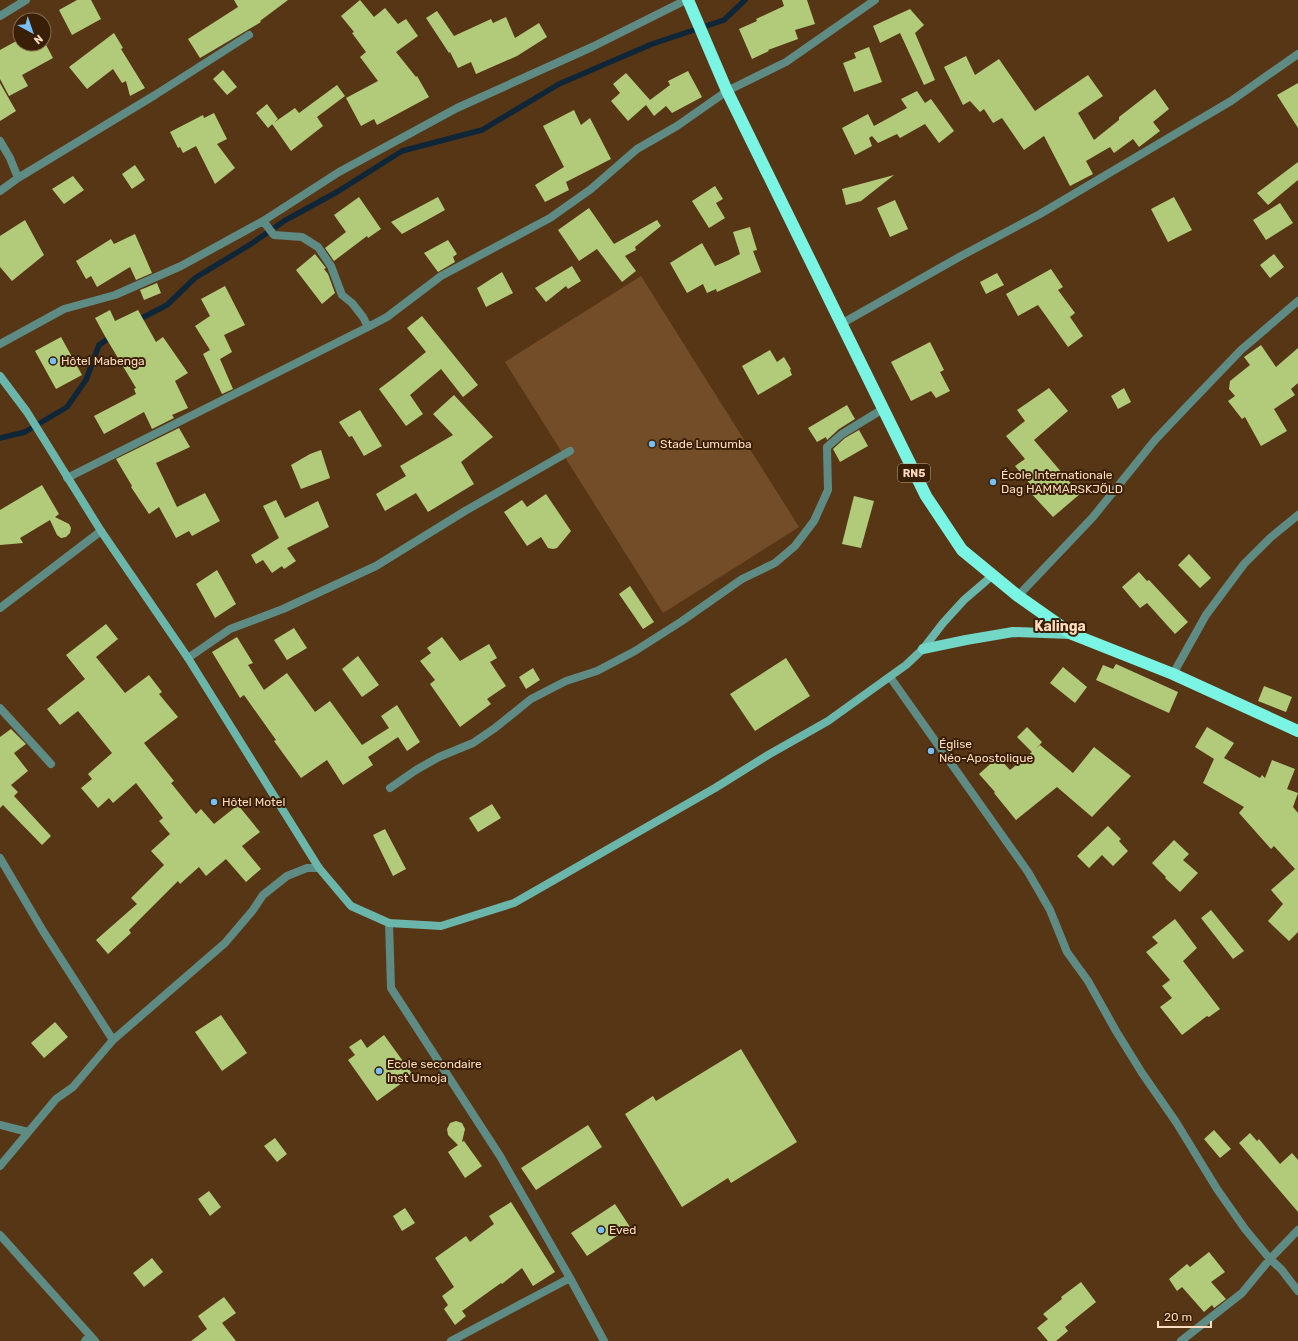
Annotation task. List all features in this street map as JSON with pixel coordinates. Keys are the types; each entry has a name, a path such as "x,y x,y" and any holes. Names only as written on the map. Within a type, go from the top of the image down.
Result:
{"highway":[{"name":"RN5","path":"687,0 727,91 926,496 962,550 1018,596 1072,634 1173,674 1298,731"}],"main road":[{"path":"923,649 1013,632 1072,634"}],"street":[{"path":"0,16 26,0"},
{"path":"0,344 64,309 115,295 181,266 263,221 339,172 457,108 592,47 687,0"},
{"path":"67,478 387,317 441,276 550,218 591,189 637,149 677,126 727,91 786,62 875,0"},
{"path":"0,191 18,178 155,95 249,34"},
{"path":"841,324 961,256 1040,214 1231,101 1298,54"},
{"path":"0,141 10,158 18,178"},
{"path":"263,221 274,235 302,237 318,247 331,266 342,295 352,303 368,327"},
{"path":"1018,596 1093,518 1155,440 1240,350 1298,301"},
{"path":"0,376 27,412 101,531 188,658 319,868 351,906 389,922 441,926 514,903 715,788 768,755 828,721 906,665 923,649 943,623 964,600 993,575"},
{"path":"390,788 440,757 473,742 495,728 531,699 566,681 597,671 635,651 682,621 742,579 775,563 795,546 814,521 826,496 828,490 828,447 842,434 883,409"},
{"path":"188,658 230,629 283,609 376,566 465,511 570,451"},
{"path":"1173,674 1206,615 1244,564 1270,538 1298,515"},
{"path":"0,608 101,531"},
{"path":"890,677 1028,872 1050,910 1067,952 1088,981 1142,1073 1176,1122 1217,1189 1245,1228 1298,1291"},
{"path":"0,708 51,764"},
{"path":"0,858 43,931 113,1040"},
{"path":"0,1166 56,1099 73,1087 113,1040 225,943 253,910 263,895 287,876 307,868 319,868"},
{"path":"389,922 391,988 500,1156 570,1278 604,1341"},
{"path":"0,1125 28,1132"},
{"path":"1181,1341 1242,1293 1270,1259 1298,1230"},
{"path":"0,1236 90,1339"},
{"path":"451,1341 570,1278"}],"shaded area":[{"name":"Stade Lumumba","path":"641,276 799,527 663,613 505,362"}],"building":[{"path":"77,0 91,0 101,19 72,35 59,10"},
{"path":"234,0 288,0 260,21 261,22 200,58 188,39 238,7"},
{"path":"360,0 374,17 385,8 398,24 406,19 418,36 396,52 416,77 417,76 429,97 377,125 374,119 361,126 346,98 378,81 360,57 366,52 352,33 354,32 341,16"},
{"path":"782,0 807,0 815,24 795,30 798,39 768,50 769,51 752,59 739,29 784,6"},
{"path":"910,9 924,25 915,33 935,80 924,85 900,33 880,43 873,26"},
{"path":"437,11 454,36 491,19 493,23 506,17 515,38 539,23 547,37 517,56 476,74 471,62 458,68 450,52 449,53 426,18"},
{"path":"114,33 123,48 121,49 145,88 130,96 126,81 122,83 113,69 87,89 69,67"},
{"path":"12,43 12,52 50,52 53,58 22,75 28,86 9,96 0,79 0,50"},
{"path":"869,47 882,82 854,92 843,63 856,58 854,53"},
{"path":"966,56 975,75 999,59 1035,111 1088,75 1103,96 1078,113 1094,140 1119,120 1119,117 1155,89 1169,109 1153,122 1160,131 1139,147 1133,139 1114,153 1110,147 1086,161 1093,174 1070,186 1044,136 1024,150 1002,118 993,123 984,109 980,112 970,101 963,105 944,67"},
{"path":"223,70 237,87 227,95 213,79"},
{"path":"688,71 702,97 672,113 666,106 654,116 646,105 628,121 611,101 620,93 613,84 626,73 650,100 670,85 668,81"},
{"path":"0,83 16,111 0,121"},
{"path":"1298,83 1298,128 1277,95"},
{"path":"337,85 345,96 317,117 323,126 291,151 272,124 295,108 299,113"},
{"path":"917,91 925,103 931,99 954,131 939,143 925,124 900,138 897,134 878,143 872,136 869,138 872,146 855,155 842,128 868,114 874,126 907,108 901,99"},
{"path":"267,104 278,119 268,128 256,113"},
{"path":"574,110 581,125 590,118 611,159 566,182 569,190 545,202 535,185 564,167 543,126"},
{"path":"214,113 227,139 217,144 235,168 215,184 196,146 183,153 180,147 178,148 170,132 203,115 204,118"},
{"path":"1298,162 1298,180 1268,205 1257,193"},
{"path":"135,165 145,180 132,189 122,174"},
{"path":"894,175 861,201 846,205 842,189"},
{"path":"73,176 84,190 64,204 52,189"},
{"path":"715,186 723,199 716,203 725,218 709,228 692,201"},
{"path":"359,197 381,229 368,238 367,236 334,261 325,248 346,232 334,215"},
{"path":"438,197 445,210 402,234 391,222"},
{"path":"1174,197 1192,230 1168,242 1151,209"},
{"path":"895,200 908,229 890,237 877,208"},
{"path":"1280,203 1293,223 1266,240 1253,220"},
{"path":"589,208 614,244 657,220 661,226 635,247 636,250 625,256 636,271 622,282 597,249 579,261 558,230"},
{"path":"25,220 44,255 12,281 0,267 0,236"},
{"path":"750,227 757,250 753,251 761,272 717,292 716,289 707,293 703,284 687,293 670,263 702,243 715,266 729,260 740,254 733,232"},
{"path":"135,234 152,273 136,280 130,267 97,287 91,276 86,279 76,261 111,239 114,244"},
{"path":"448,240 457,254 453,257 455,262 438,272 424,253"},
{"path":"315,254 326,268 324,269 328,274 335,293 322,304 296,270"},
{"path":"1274,254 1284,267 1270,278 1260,265"},
{"path":"572,266 581,281 568,289 566,286 546,302 535,288"},
{"path":"1051,269 1063,287 1058,290 1075,313 1070,317 1083,336 1068,347 1038,305 1018,316 1006,294"},
{"path":"502,272 513,293 486,307 477,288"},
{"path":"997,273 1004,285 986,294 980,282"},
{"path":"157,283 161,293 144,300 140,290"},
{"path":"225,286 245,325 224,335 232,352 220,359 233,389 222,394 203,354 210,350 195,326 210,316 201,299"},
{"path":"110,310 115,321 138,310 156,342 163,337 188,373 175,381 188,408 172,415 174,418 152,429 144,412 104,434 94,416 136,394 134,389 136,388 95,318"},
{"path":"422,316 478,385 463,397 441,369 410,395 423,414 406,426 379,389 426,352 407,328"},
{"path":"61,337 82,375 56,389 35,351"},
{"path":"930,342 944,370 940,372 950,391 936,398 931,391 911,401 891,362"},
{"path":"1261,345 1276,367 1298,348 1298,383 1291,389 1295,395 1274,409 1287,431 1261,446 1245,417 1242,419 1228,401 1235,396 1229,389 1230,381 1250,365 1244,357"},
{"path":"770,350 777,362 784,357 791,369 792,375 758,395 742,366"},
{"path":"1049,388 1068,411 1034,440 1080,494 1053,517 1026,488 1030,484 1015,466 1025,459 1006,436 1025,421 1017,410"},
{"path":"1124,388 1131,402 1118,409 1111,396"},
{"path":"454,395 493,437 461,462 474,484 428,512 416,493 385,511 376,494 406,476 400,466 453,435 433,414"},
{"path":"847,405 855,419 839,429 827,440 826,437 817,442 808,428"},
{"path":"360,410 382,446 364,456 352,436 349,437 339,422"},
{"path":"179,428 190,447 156,463 177,507 205,493 220,521 192,536 189,531 176,538 159,507 149,514 131,487 132,486 116,459"},
{"path":"859,430 868,446 840,462 833,449 845,438"},
{"path":"321,450 330,478 301,489 291,465 310,454"},
{"path":"42,485 59,514 55,517 69,524 71,528 70,533 66,537 61,538 57,535 50,520 20,538 23,543 0,545 0,510"},
{"path":"546,494 571,531 557,548 553,549 548,548 541,537 527,546 504,512 522,500 527,507"},
{"path":"854,496 874,501 861,548 842,544"},
{"path":"276,500 285,518 318,501 329,527 287,548 296,561 284,569 282,566 272,573 263,560 256,564 251,555 279,538 263,506"},
{"path":"1189,554 1211,578 1200,588 1178,565"},
{"path":"217,570 236,604 215,618 196,584"},
{"path":"1139,572 1147,581 1149,580 1188,622 1175,634 1147,603 1140,608 1122,587"},
{"path":"630,586 654,622 643,629 619,594"},
{"path":"106,624 118,639 96,657 125,693 149,675 162,692 159,694 178,717 144,743 174,781 171,783 196,814 201,809 214,824 238,805 260,832 242,846 261,869 246,882 226,859 206,876 199,867 180,884 178,881 129,930 131,933 108,954 96,940 137,904 131,898 164,865 151,851 170,834 159,821 163,818 136,783 113,803 109,798 98,808 81,788 92,779 88,774 112,753 78,711 60,725 47,709 85,679 66,655"},
{"path":"294,628 307,648 287,660 274,640"},
{"path":"237,637 253,663 248,665 264,690 287,673 315,712 330,701 362,745 389,728 381,716 397,705 420,742 407,751 398,737 368,757 373,765 343,785 327,760 301,778 274,741 276,740 244,695 240,698 212,652"},
{"path":"442,637 460,661 489,644 497,658 490,662 506,686 487,699 491,704 460,727 430,684 435,680 420,661 431,653 427,648"},
{"path":"358,656 379,685 362,697 342,669"},
{"path":"786,658 810,696 755,731 730,694"},
{"path":"1116,664 1178,692 1169,713 1096,680 1103,665 1113,669"},
{"path":"1063,667 1087,687 1075,703 1050,683"},
{"path":"533,668 540,680 526,689 519,677"},
{"path":"1264,686 1292,697 1286,712 1258,701"},
{"path":"1027,727 1042,742 1036,749 1040,745 1073,773 1094,747 1131,776 1092,817 1057,787 1016,820 979,774 998,757 1010,770 1032,752 1017,737"},
{"path":"1207,727 1234,743 1224,758 1260,778 1262,775 1265,778 1272,760 1295,769 1287,789 1298,793 1293,807 1298,813 1298,932 1289,941 1268,921 1283,904 1271,890 1295,869 1274,846 1271,849 1239,813 1244,807 1203,783 1214,759 1195,747"},
{"path":"11,729 26,744 14,753 28,771 11,785 18,792 14,796 51,836 42,845 3,805 0,808 0,737"},
{"path":"492,804 501,818 478,832 469,818"},
{"path":"1108,826 1121,839 1119,841 1128,851 1113,866 1102,855 1089,868 1077,856"},
{"path":"385,829 406,869 393,876 373,835"},
{"path":"1174,840 1189,854 1183,860 1198,873 1180,892 1152,863"},
{"path":"1211,910 1244,951 1233,959 1201,918"},
{"path":"1175,919 1197,948 1183,961 1220,1009 1209,1017 1207,1016 1182,1035 1160,1007 1172,998 1162,986 1170,980 1146,952 1158,943 1152,937"},
{"path":"221,1015 247,1053 222,1071 195,1032"},
{"path":"55,1022 68,1037 44,1058 31,1043"},
{"name":"Ecole secondaire Inst Umoja","path":"384,1035 413,1075 377,1101 348,1060 355,1055 349,1047 361,1039 367,1048"},
{"path":"741,1049 797,1142 731,1183 728,1178 682,1207 625,1114 653,1096 656,1101"},
{"path":"456,1121 462,1123 465,1129 462,1142 464,1141 482,1166 465,1178 448,1152 458,1145 448,1135 447,1129 450,1123"},
{"path":"588,1125 602,1147 536,1190 521,1168"},
{"path":"1214,1130 1231,1149 1220,1158 1204,1139"},
{"path":"1250,1133 1257,1141 1259,1139 1280,1164 1292,1153 1298,1160 1298,1212 1239,1143"},
{"path":"275,1138 287,1154 277,1162 264,1146"},
{"path":"209,1191 221,1207 210,1216 198,1199"},
{"path":"511,1202 555,1272 533,1286 522,1268 502,1284 501,1283 462,1311 466,1316 455,1325 444,1309 448,1305 442,1296 454,1287 435,1258 466,1236 470,1242 494,1224 489,1216"},
{"name":"Eved","path":"615,1204 630,1227 587,1256 571,1233"},
{"path":"405,1208 415,1223 402,1231 393,1216"},
{"path":"1209,1252 1225,1272 1211,1282 1226,1299 1214,1308 1212,1305 1204,1312 1182,1287 1177,1291 1169,1279 1187,1264 1190,1267"},
{"path":"152,1258 163,1272 144,1287 133,1273"},
{"path":"1081,1282 1096,1302 1065,1327 1068,1331 1056,1341 1048,1341 1037,1328 1048,1319 1043,1314 1062,1299 1061,1297"},
{"path":"224,1297 236,1313 222,1323 236,1341 191,1341 207,1329 198,1316"}],"waterway":[{"path":"136,321 167,305 195,278 251,244 284,221 337,192 402,151 482,130 559,84 652,44 724,20 745,0"},
{"path":"0,438 25,432 67,407 86,380 99,345 113,335"}],"place":[{"name":"Hôtel Mabenga","path":"53,361"},
{"name":"Stade Lumumba","path":"652,444"},
{"name":"École Internationale Dag HAMMARSKJÖLD","path":"993,482"},
{"name":"Église Néo-Apostolique","path":"931,751"},
{"name":"Hôtel Motel","path":"214,802"},
{"name":"Ecole secondaire Inst Umoja","path":"379,1071"},
{"name":"Eved","path":"601,1230"}],"district":[{"name":"Kalinga","path":"1060,626"}]}
